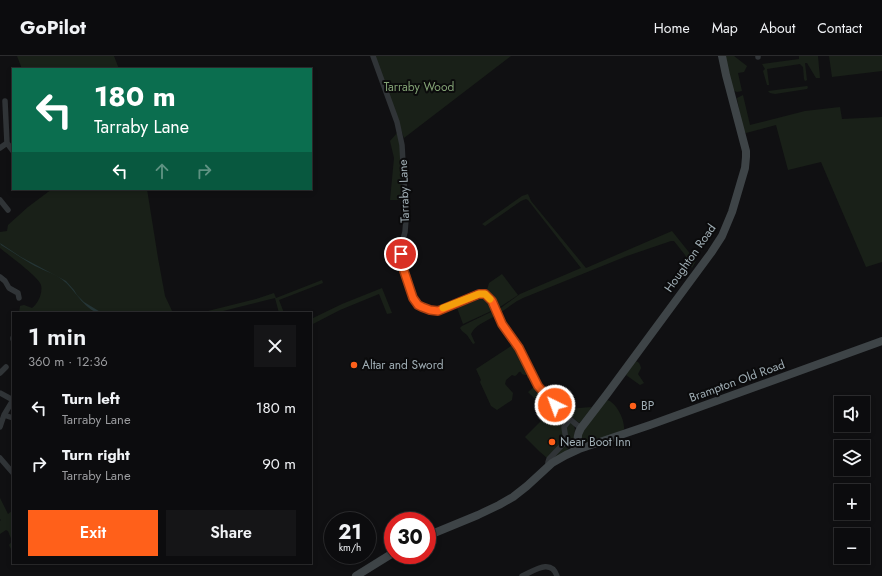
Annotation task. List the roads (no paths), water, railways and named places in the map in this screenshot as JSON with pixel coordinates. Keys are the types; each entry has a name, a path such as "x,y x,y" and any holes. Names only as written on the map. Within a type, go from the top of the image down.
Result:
{"main road":[{"name":"Houghton Road","path":"581,428 711,253 722,236 731,217 745,168 746,151 722,56"},
{"name":"Brampton Old Road","path":"436,532 478,515 513,497 528,486 548,467 566,455 579,449 882,342"},
{"path":"579,449 578,439 581,428"},
{"path":"356,576 384,559"}],"street":[{"name":"Tarraby Lane","path":"373,56 397,122 402,145 406,219 401,254 404,271 413,298 418,305 426,309 438,311 479,294 485,294 495,306 498,317 519,348 538,386 555,405 581,428"},
{"path":"5,101 7,143 12,150"},
{"path":"0,148 7,143"},
{"path":"0,200 8,210"},
{"path":"0,277 5,281 9,288 18,293 19,298"},
{"path":"15,291 21,287"},
{"path":"0,373 6,367"},
{"path":"0,393 12,399"},
{"path":"0,427 4,415 12,402"},
{"path":"4,415 12,418"},
{"path":"548,467 549,459 566,440 564,426 570,419"},
{"path":"0,458 12,472"},
{"path":"522,576 544,566 554,569 557,576"}],"place":[{"name":"Altar and Sword","path":"354,365"},
{"name":"BP","path":"633,406"},
{"name":"Near Boot Inn","path":"552,442"}],"park label":[{"name":"Tarraby Wood","path":"419,87"}]}
